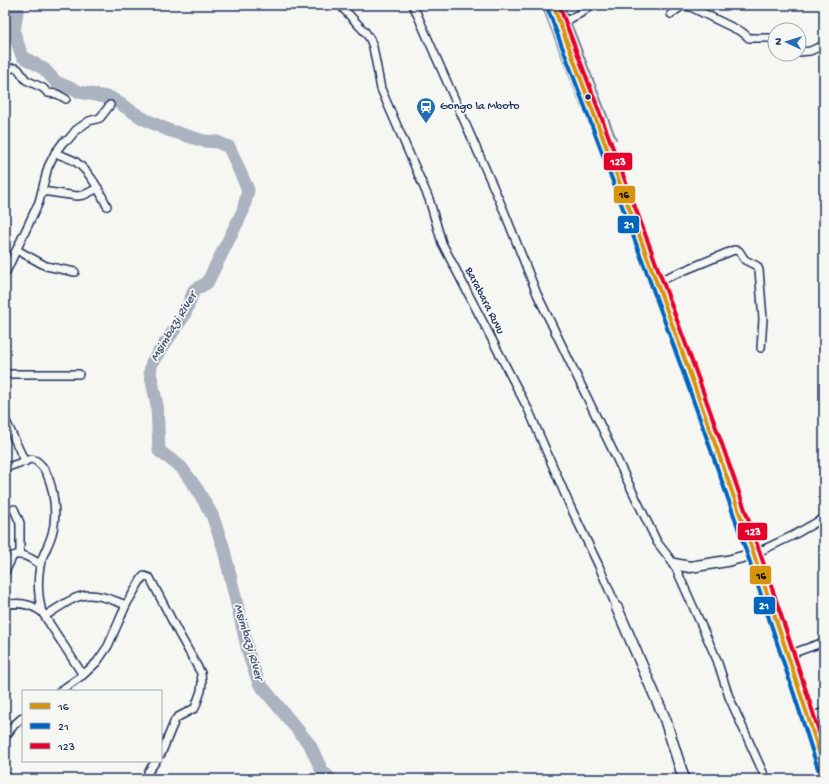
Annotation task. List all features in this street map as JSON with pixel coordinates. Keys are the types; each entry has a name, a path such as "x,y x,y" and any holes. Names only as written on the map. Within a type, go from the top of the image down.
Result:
{"main road":[{"path":"553,5 656,282 754,554 824,767"}],"street":[{"name":"Barabara Ruvu","path":"340,5 370,39 381,89 429,199 442,243 529,412 617,608"},
{"path":"413,5 504,212 537,294 657,542 674,564 717,660 730,697 766,779"},
{"path":"560,24 581,13 591,5"},
{"path":"671,14 682,6 691,7 737,29 749,38 767,38"},
{"path":"807,51 824,45"},
{"path":"5,69 18,69 26,80 43,88 48,93 57,94 66,99"},
{"path":"5,274 8,261 17,250 28,226 42,191 48,168 55,153 64,141 68,140 76,130 89,121 100,118 110,106"},
{"path":"55,153 75,162 91,177 108,206"},
{"path":"42,191 77,196 84,195 98,188"},
{"path":"17,250 46,266 75,272"},
{"path":"656,282 734,250 739,251 745,260 757,266 759,270 763,319 761,348"},
{"path":"5,374 79,374"},
{"path":"5,402 5,410"},
{"path":"5,419 25,462"},
{"path":"5,468 31,459 38,462 54,492 53,533 40,564 37,587 43,614"},
{"path":"14,509 20,523 20,555"},
{"path":"674,564 690,567 727,561 754,554 792,536 824,518"},
{"path":"5,572 13,556 20,555 40,564"},
{"path":"61,690 83,675 97,662 108,646 126,605 142,578 144,576 150,578 201,673 202,683 195,708 175,720 162,752"},
{"path":"43,614 80,595 91,594 106,597 126,605"},
{"path":"5,605 28,605 34,607 43,614 83,675"},
{"path":"617,608 665,719 684,779"},
{"path":"788,655 824,642"},
{"path":"809,718 824,712"},
{"path":"5,737 14,725 22,718"},
{"path":"147,779 148,772 155,762"},
{"path":"5,777 10,779"}],"waterway":[{"name":"Msimbazi River","path":"18,5 14,32 22,56 44,69 56,82 80,92 111,98 144,119 168,130 204,141 217,142 229,147 248,190 243,211 207,283 194,290 184,316 152,362 150,372 157,405 159,451 181,467 197,489 212,515 223,546 250,659 259,683 310,745 322,771 331,779"},
{"path":"542,5 581,105 597,136"},
{"path":"563,5 568,17"},
{"path":"570,21 616,139"}],"transit line":[{"name":"16","path":"553,5 728,479 824,767"},
{"name":"123","path":"559,5 697,374 794,653 824,747"},
{"name":"21","path":"547,7 654,291 722,481 818,769"}],"place":[{"name":"Gongo la Mboto","path":"426,124"}]}
